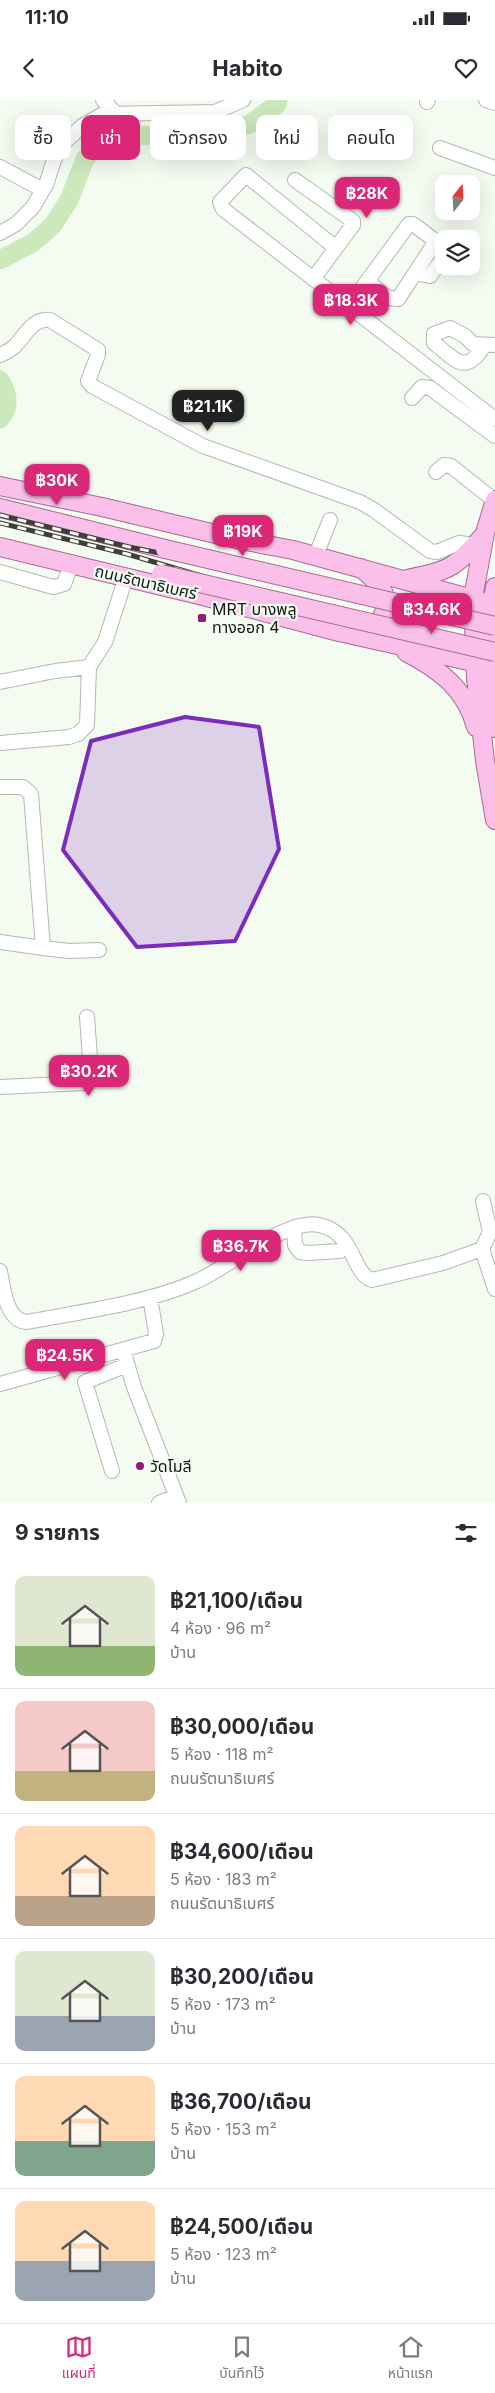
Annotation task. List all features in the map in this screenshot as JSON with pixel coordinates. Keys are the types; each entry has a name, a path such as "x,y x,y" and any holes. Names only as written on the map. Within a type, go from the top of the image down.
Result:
{"main road":[{"path":"0,476 120,504 127,513"},
{"path":"0,486 316,555 473,598 494,599 488,662 485,761"},
{"path":"495,501 473,598 488,662 490,697 495,728"},
{"path":"0,508 165,549 495,626"},
{"name":"ถนนรัตนาธิเบศร์","path":"0,536 161,574 488,662"},
{"name":"ถนนรัตนาธิเบศร์","path":"0,548 348,634 488,662"},
{"path":"404,579 441,572 484,548"},
{"path":"0,556 103,581 119,576"},
{"path":"348,634 361,635 371,630 384,615 386,600 382,589 358,566"},
{"path":"382,640 435,667 452,682 473,716 485,761 495,820"}],"street":[{"path":"103,100 116,114"},
{"path":"0,233 22,219 33,208 63,144 82,126 103,114 215,112 243,100"},
{"path":"486,100 495,104"},
{"path":"440,148 495,168"},
{"path":"0,167 43,190"},
{"path":"336,248 246,175 220,202 223,209 495,419"},
{"path":"295,180 352,221 353,225 313,279"},
{"path":"349,306 409,224 413,224 435,242"},
{"path":"367,281 388,298 398,298 415,274 435,252"},
{"path":"415,274 430,276 435,269"},
{"path":"0,355 12,348 36,322 41,319 50,320 98,350 98,355 88,381 92,386 164,426 203,446 360,502 374,510 430,552 437,552 459,543 484,548"},
{"path":"412,398 422,387 430,388 495,436"},
{"path":"436,472 444,465 451,466 495,501"},
{"path":"316,555 330,520"},
{"path":"0,572 53,587 64,584 68,573"},
{"path":"0,743 69,737 78,734 87,726 89,667 105,642 119,576"},
{"path":"0,682 55,671 89,667"},
{"path":"0,787 23,787 31,794 43,948"},
{"path":"0,942 75,951 99,950"},
{"path":"0,1087 82,1084 88,1081 90,1071 87,1017"},
{"path":"0,1273 9,1308 15,1318 24,1322 150,1297 197,1282 269,1238 305,1225 320,1225 340,1236 350,1247 363,1274 372,1280 443,1263 482,1249 492,1231 483,1200"},
{"path":"294,1229 296,1245 300,1252 340,1251"},
{"path":"482,1249 495,1289"},
{"path":"0,1384 155,1340 150,1297"},
{"path":"123,1350 127,1366 178,1500 159,1503"},
{"path":"112,1471 85,1382 127,1366"}],"highlighted area":[{"path":"185,717 259,727 279,849 235,941 137,947 63,850 91,741"}],"waterway":[{"path":"0,260 34,242 53,225 69,200 85,159 99,145 115,136 218,134 250,124 277,104 278,100"},
{"path":"0,380 7,400 6,409 0,419"}],"railway":[{"path":"0,515 129,547 257,572 495,629"},
{"path":"0,523 127,554 252,591 495,650"}],"place":[{"name":"MRT บางพลู ทางออก 4","path":"202,618"},
{"name":"วัดโมลี","path":"140,1466"}]}
